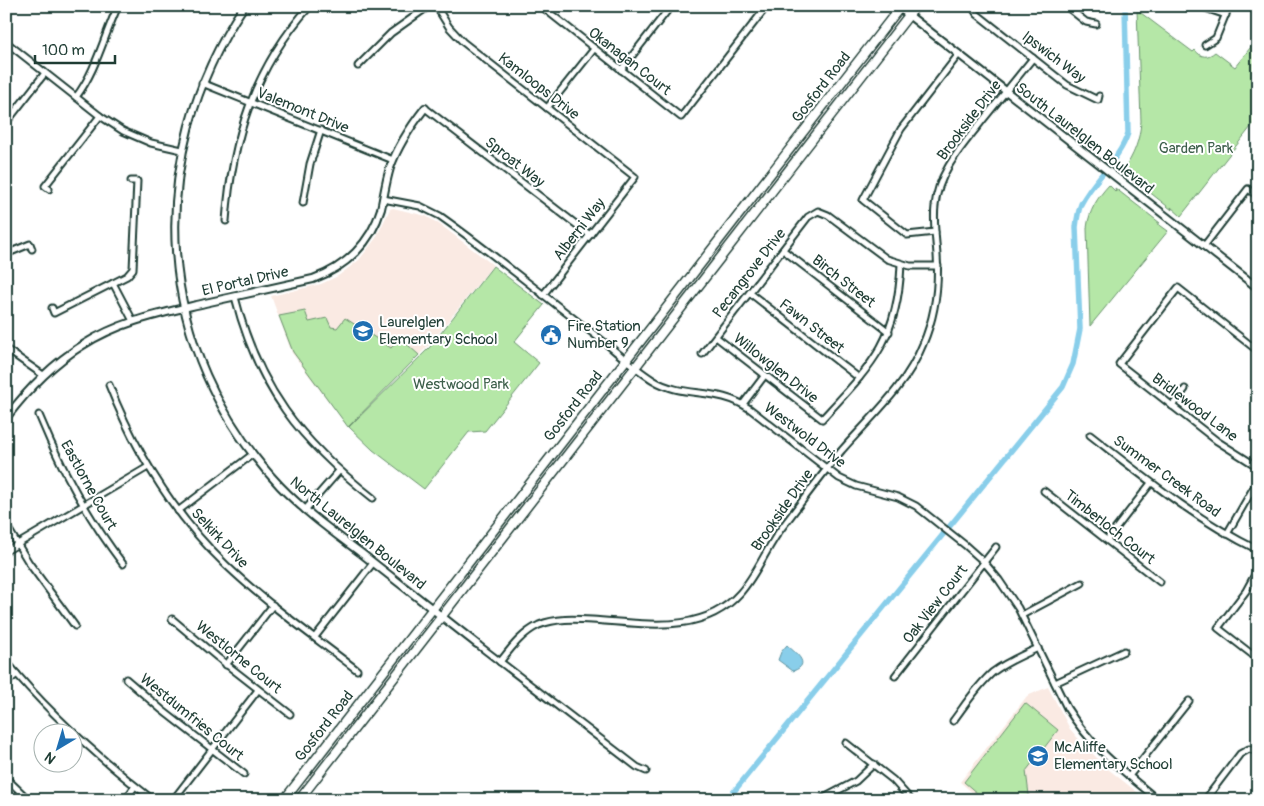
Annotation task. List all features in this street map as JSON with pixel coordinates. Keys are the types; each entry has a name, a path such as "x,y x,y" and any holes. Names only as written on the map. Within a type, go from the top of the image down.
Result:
{"main road":[{"name":"Gosford Road","path":"299,800 916,6"},
{"name":"Gosford Road","path":"284,800 899,7"}],"street":[{"path":"76,97 91,76 101,45 118,6"},
{"path":"202,83 223,39 244,6"},
{"path":"226,221 228,190 235,151 250,102 278,48 310,6"},
{"path":"358,66 391,33 429,6"},
{"name":"Kamloops Drive","path":"436,6 449,28 463,42 635,177"},
{"name":"Okanagan Court","path":"541,6 681,116 767,6"},
{"name":"Ipswich Way","path":"972,6 977,14 1067,85 1098,100 1100,96"},
{"path":"1066,6 1086,22 1096,24"},
{"path":"1199,6 1226,15"},
{"path":"1205,45 1216,38 1229,6"},
{"path":"621,70 667,7"},
{"name":"South Laurelglen Boulevard","path":"899,7 1112,176 1258,288"},
{"path":"6,42 100,116 123,131 151,144 182,150"},
{"path":"547,108 594,48"},
{"path":"935,232 907,235 863,200 901,129 959,54"},
{"name":"Brookside Drive","path":"500,662 530,630 550,621 571,619 678,624 699,620 720,610 746,586 781,528 827,469 901,385 917,359 934,310 938,266 934,206 936,194 945,172 955,156 1033,58"},
{"path":"6,123 46,73"},
{"name":"Valemont Drive","path":"202,83 393,160"},
{"name":"North Laurelglen Boulevard","path":"202,83 182,150 176,194 175,234 178,273 184,308 197,350 215,392 234,427 253,454 281,487 305,510 432,610 646,771"},
{"name":"El Portal Drive","path":"6,418 22,397 43,375 82,345 113,329 133,321 313,278 332,271 342,264 368,238 377,220 393,160 407,133 425,108"},
{"name":"Sproat Way","path":"425,108 590,235"},
{"path":"49,189 45,186 100,116"},
{"path":"303,203 310,164 321,130"},
{"name":"Alberni Way","path":"543,295 635,177"},
{"path":"52,308 54,313 127,276 134,265 136,181 131,181"},
{"path":"1204,246 1248,189 1258,196"},
{"name":"Westwold Drive","path":"383,199 420,206 440,216 651,379 669,388 717,394 742,404 827,469 848,482 906,500 916,506 984,562 1009,593 1022,615 1067,708 1084,733 1105,756 1158,800"},
{"name":"Pecangrove Drive","path":"702,354 808,218 818,211 828,214 879,254 901,264"},
{"path":"6,254 30,244 32,248"},
{"name":"Birch Street","path":"783,250 889,332"},
{"path":"859,378 877,354 889,332 897,306 901,264 920,267 938,266"},
{"path":"113,283 133,321"},
{"name":"Bridlewood Lane","path":"1257,349 1178,288 1119,364 1217,441 1258,467"},
{"name":"Fawn Street","path":"750,293 859,378"},
{"path":"235,296 252,351 276,397 305,436 339,471 373,498"},
{"name":"Willowglen Drive","path":"716,336 822,419 859,378"},
{"path":"6,349 43,375"},
{"path":"742,404 765,375"},
{"name":"Selkirk Drive","path":"109,385 125,423 148,466 178,512 208,547 273,605 357,670"},
{"path":"1172,406 1185,389"},
{"name":"Eastlorne Court","path":"39,415 60,463 82,505 123,564"},
{"name":"Summer Creek Road","path":"1090,435 1178,503 1227,534 1258,550"},
{"path":"178,512 253,454"},
{"path":"6,551 148,466"},
{"path":"305,510 339,471"},
{"path":"1227,534 1258,480"},
{"path":"1106,540 1152,483"},
{"name":"Timberloch Court","path":"1044,491 1160,582"},
{"path":"6,525 47,590 75,626"},
{"name":"Oak View Court","path":"895,676 996,547"},
{"path":"315,637 372,563"},
{"path":"1258,569 1246,591 1218,628 1258,659"},
{"path":"1022,615 1082,583"},
{"path":"226,665 273,605"},
{"name":"Westlorne Court","path":"172,619 226,665 290,714"},
{"path":"952,721 993,672 1038,648"},
{"path":"1055,684 1124,650"},
{"path":"6,661 77,738 153,800"},
{"path":"6,683 17,674"},
{"name":"Westdumfries Court","path":"126,679 162,710 244,774"},
{"path":"173,800 258,690"},
{"path":"1129,776 1189,701"},
{"path":"846,743 893,780 911,800"},
{"path":"1205,800 1240,754 1249,749 1258,752"},
{"path":"820,800 856,781 874,764"},
{"path":"6,778 29,800"},
{"path":"125,800 135,786"}],"shaded area":[{"name":"Laurelglen Elementary School","path":"393,208 426,216 493,265 429,345 348,427 292,353 271,296 321,284 338,276 359,260 376,238 390,209"},
{"name":"McAliffe Elementary School","path":"1048,687 1070,729 1082,743 1108,769 1147,800 981,800 960,782 1027,696"}],"green space":[{"name":"Garden Park","path":"1137,10 1193,52 1195,50 1200,55 1205,56 1215,52 1235,67 1258,38 1258,118 1181,216 1123,171 1136,147 1141,121"},
{"path":"1109,185 1168,231 1090,326 1087,228 1094,205"},
{"name":"Westwood Park","path":"493,266 544,305 514,342 539,363 485,431 469,432 424,489 373,450 349,427 430,347"},
{"path":"305,311 309,322 327,318 331,327 337,328 345,318 391,348 400,338 419,355 348,427 293,352 279,316"},
{"path":"1025,703 1058,730 1026,771 1029,795 1018,798 1018,800 985,800 964,782"}],"water":[{"path":"787,645 797,654 802,662 799,668 793,671 778,660 781,652"}],"waterway":[{"path":"727,800 1063,387 1073,364 1080,329 1076,227 1078,212 1086,195 1119,152 1128,133 1125,6"}],"place":[{"name":"Laurelglen Elementary School","path":"363,331"},
{"name":"Fire Station Number 9","path":"551,335"},
{"name":"McAliffe Elementary School","path":"1038,756"}]}
